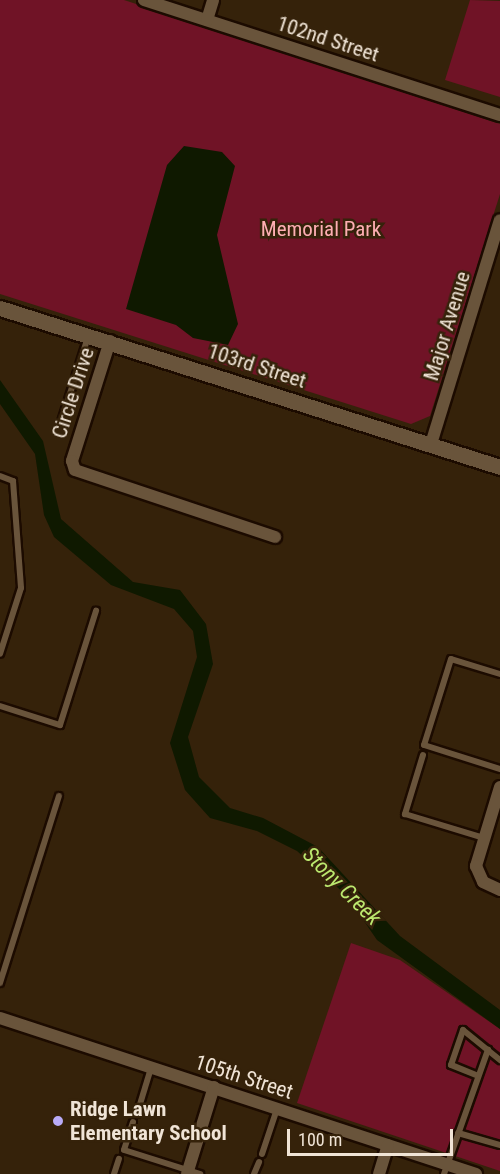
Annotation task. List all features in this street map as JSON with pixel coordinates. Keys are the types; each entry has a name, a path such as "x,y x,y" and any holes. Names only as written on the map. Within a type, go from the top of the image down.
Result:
{"street":[{"name":"102nd Street","path":"144,0 500,116"},
{"path":"207,20 213,0"},
{"name":"Major Avenue","path":"431,444 500,220"},
{"name":"103rd Street","path":"0,308 89,334 500,466"},
{"name":"Circle Drive","path":"110,341 72,461 75,470 275,537"},
{"path":"500,787 484,838 477,875 500,890"},
{"name":"105th Street","path":"0,1018 388,1145 446,1169 476,1174"},
{"path":"192,1173 214,1088"},
{"path":"379,1174 388,1145"}],"lane":[{"path":"61,423 89,334"},
{"path":"0,476 13,481 21,588 0,654"},
{"path":"0,706 60,725 96,611"},
{"path":"500,674 451,659 424,745 500,769"},
{"path":"423,755 405,814 484,838"},
{"path":"0,983 59,795"},
{"path":"476,1075 451,1065 463,1030 500,1060"},
{"path":"446,1169 476,1075 488,1050"},
{"path":"137,1114 152,1067"},
{"path":"262,1154 277,1108"},
{"path":"133,1122 124,1150 192,1173"},
{"path":"458,1133 500,1145"},
{"path":"114,1174 119,1159"},
{"path":"254,1174 259,1162"}],"green space":[{"name":"Memorial Park","path":"0,0 124,0 500,124 500,194 430,416 411,424 0,294"},
{"path":"470,0 500,1 500,97 445,80"},
{"path":"351,943 400,960 500,1029 500,1171 297,1103"}],"water":[{"path":"184,146 222,152 235,166 217,235 238,324 228,345 193,338 176,325 126,309 167,165"},
{"name":"Stony Creek","path":"0,380 43,441 61,519 133,582 180,590 206,624 213,664 188,737 199,777 230,808 263,818 318,847 400,936 500,1010 500,1029 377,940 346,895 297,851 257,831 210,818 185,790 170,743 197,657 193,631 174,609 111,585 54,537 44,515 35,454 0,404"}],"place":[{"name":"Ridge Lawn Elementary School","path":"58,1121"}]}
